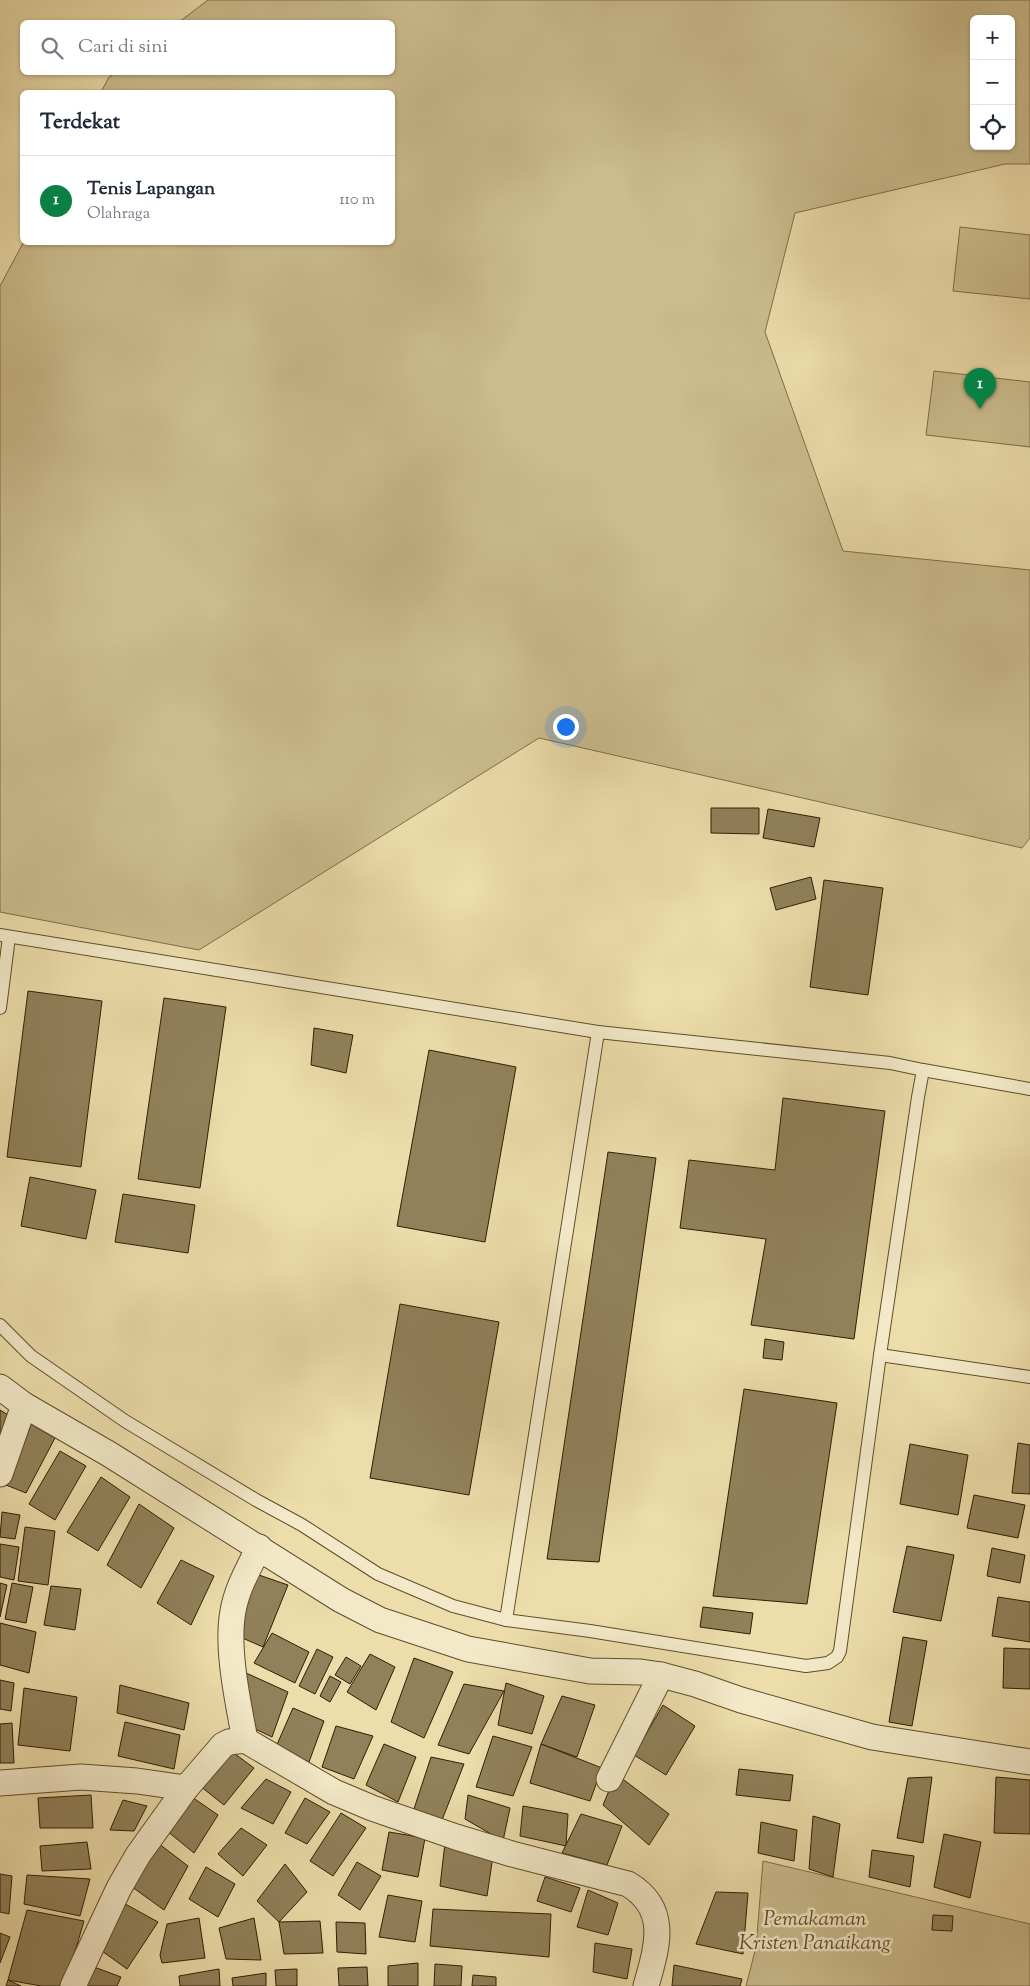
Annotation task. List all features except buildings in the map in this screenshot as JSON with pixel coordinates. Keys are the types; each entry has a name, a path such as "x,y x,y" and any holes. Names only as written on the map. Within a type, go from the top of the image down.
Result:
{"street":[{"path":"0,1387 24,1405 109,1454 341,1600 380,1620 409,1631 468,1649 590,1671 641,1672 661,1675 872,1737 1030,1762"},
{"path":"0,1474 24,1405"},
{"path":"245,1740 239,1709 231,1638 233,1612 240,1586 259,1547"},
{"path":"609,1779 661,1675"},
{"path":"73,1986 89,1948 138,1855 186,1788 223,1745 229,1742 245,1740 334,1792 372,1808 456,1838 628,1884 648,1900 655,1912 657,1934 655,1954 646,1986"},
{"path":"0,1783 81,1777 137,1781 186,1788"}],"lane":[{"path":"0,1008 4,936 598,1032 890,1063 1030,1089"},
{"path":"506,1620 598,1032"},
{"path":"0,1325 31,1356 83,1394 256,1500 302,1525 378,1574 454,1606 506,1620 590,1631 806,1666 828,1663 837,1657 840,1651 880,1354 923,1070"},
{"path":"880,1354 1030,1377"}],"green space":[{"path":"208,0 1030,0 1030,164 1005,164 795,213 765,332 843,551 1030,570 1030,838 1022,848 539,738 199,950 0,912 0,286 22,245 395,245 395,90 102,90 112,75 395,75 395,20 182,20"},
{"path":"960,227 1030,235 1030,299 953,291"},
{"path":"934,371 1030,382 1030,447 926,435"},
{"name":"Pemakaman Kristen Panaikang","path":"763,1861 1030,1924 1030,1986 746,1986 756,1947"}],"place":[{"name":"Tenis Lapangan","path":"980,409"}]}
